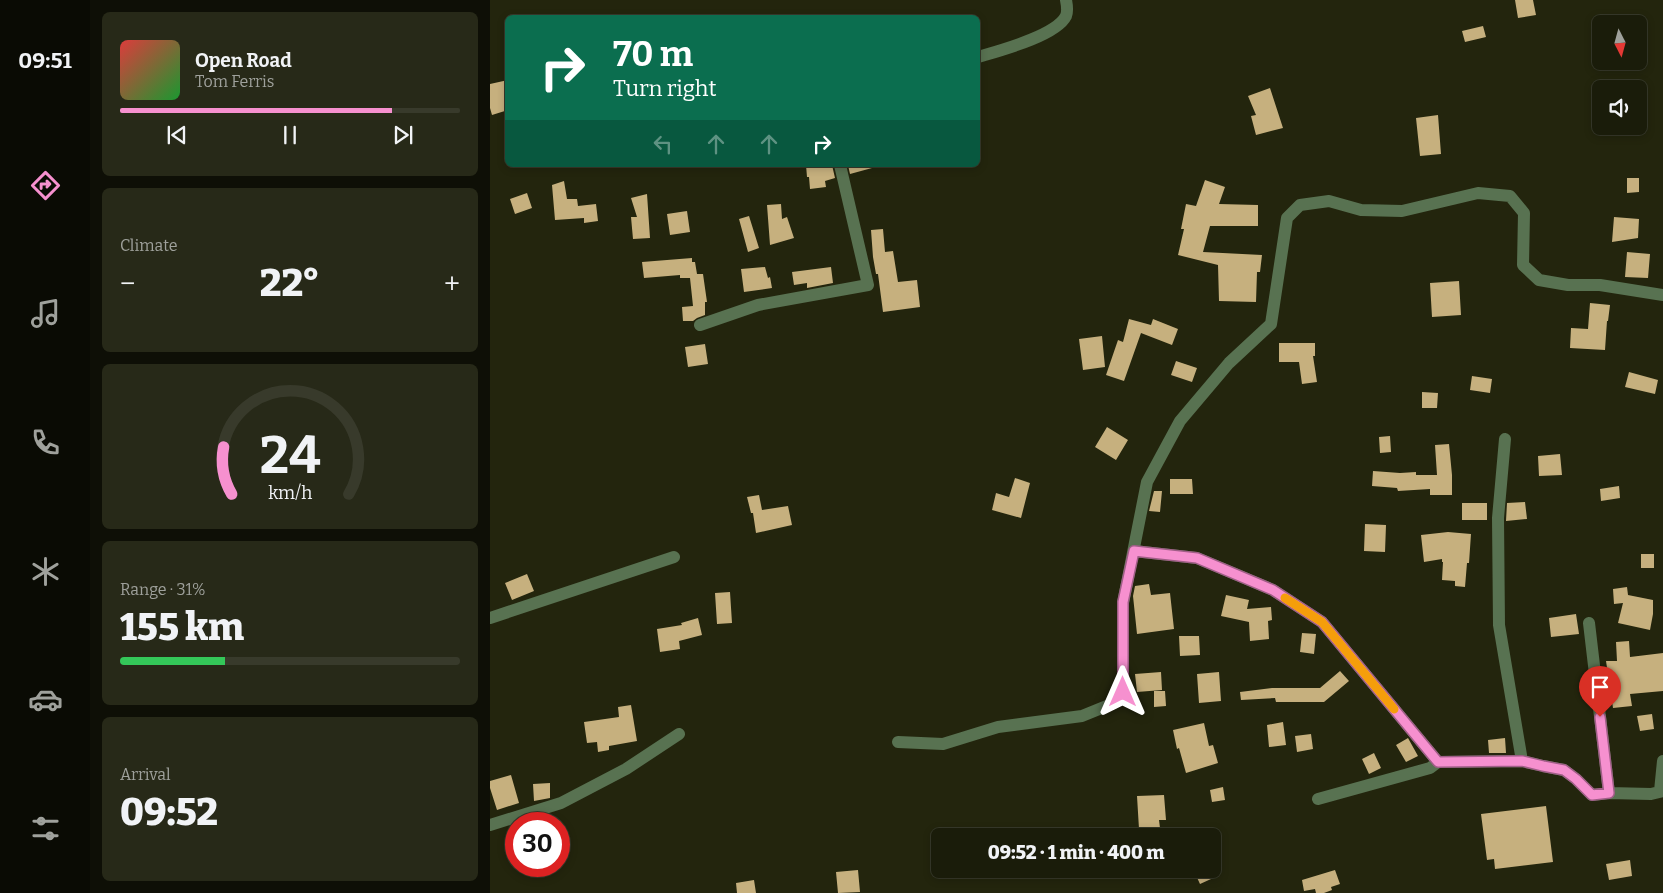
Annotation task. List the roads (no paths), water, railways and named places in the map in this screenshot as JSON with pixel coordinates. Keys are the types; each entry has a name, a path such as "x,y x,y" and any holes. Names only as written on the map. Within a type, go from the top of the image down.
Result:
{"street":[{"path":"980,56 1024,43 1059,24 1066,15 1066,0"},
{"path":"700,325 758,305 868,285 840,167"},
{"path":"898,742 943,744 998,727 1082,716 1114,703 1123,692 1123,602 1147,482 1180,421 1229,363 1271,324 1287,218 1300,204 1330,201 1361,210 1402,211 1478,193 1510,196 1524,213 1523,265 1539,280 1568,284 1600,285 1663,295"},
{"path":"1505,438 1498,518 1499,625 1522,761"},
{"path":"1134,551 1197,558 1273,590 1322,622 1438,762"},
{"path":"490,618 674,557"},
{"path":"1590,623 1609,793"},
{"path":"490,825 561,803 626,769 679,734"},
{"path":"1318,799 1430,768 1438,762 1522,761 1564,770 1592,795 1609,793 1651,794 1661,791 1663,760"}]}
